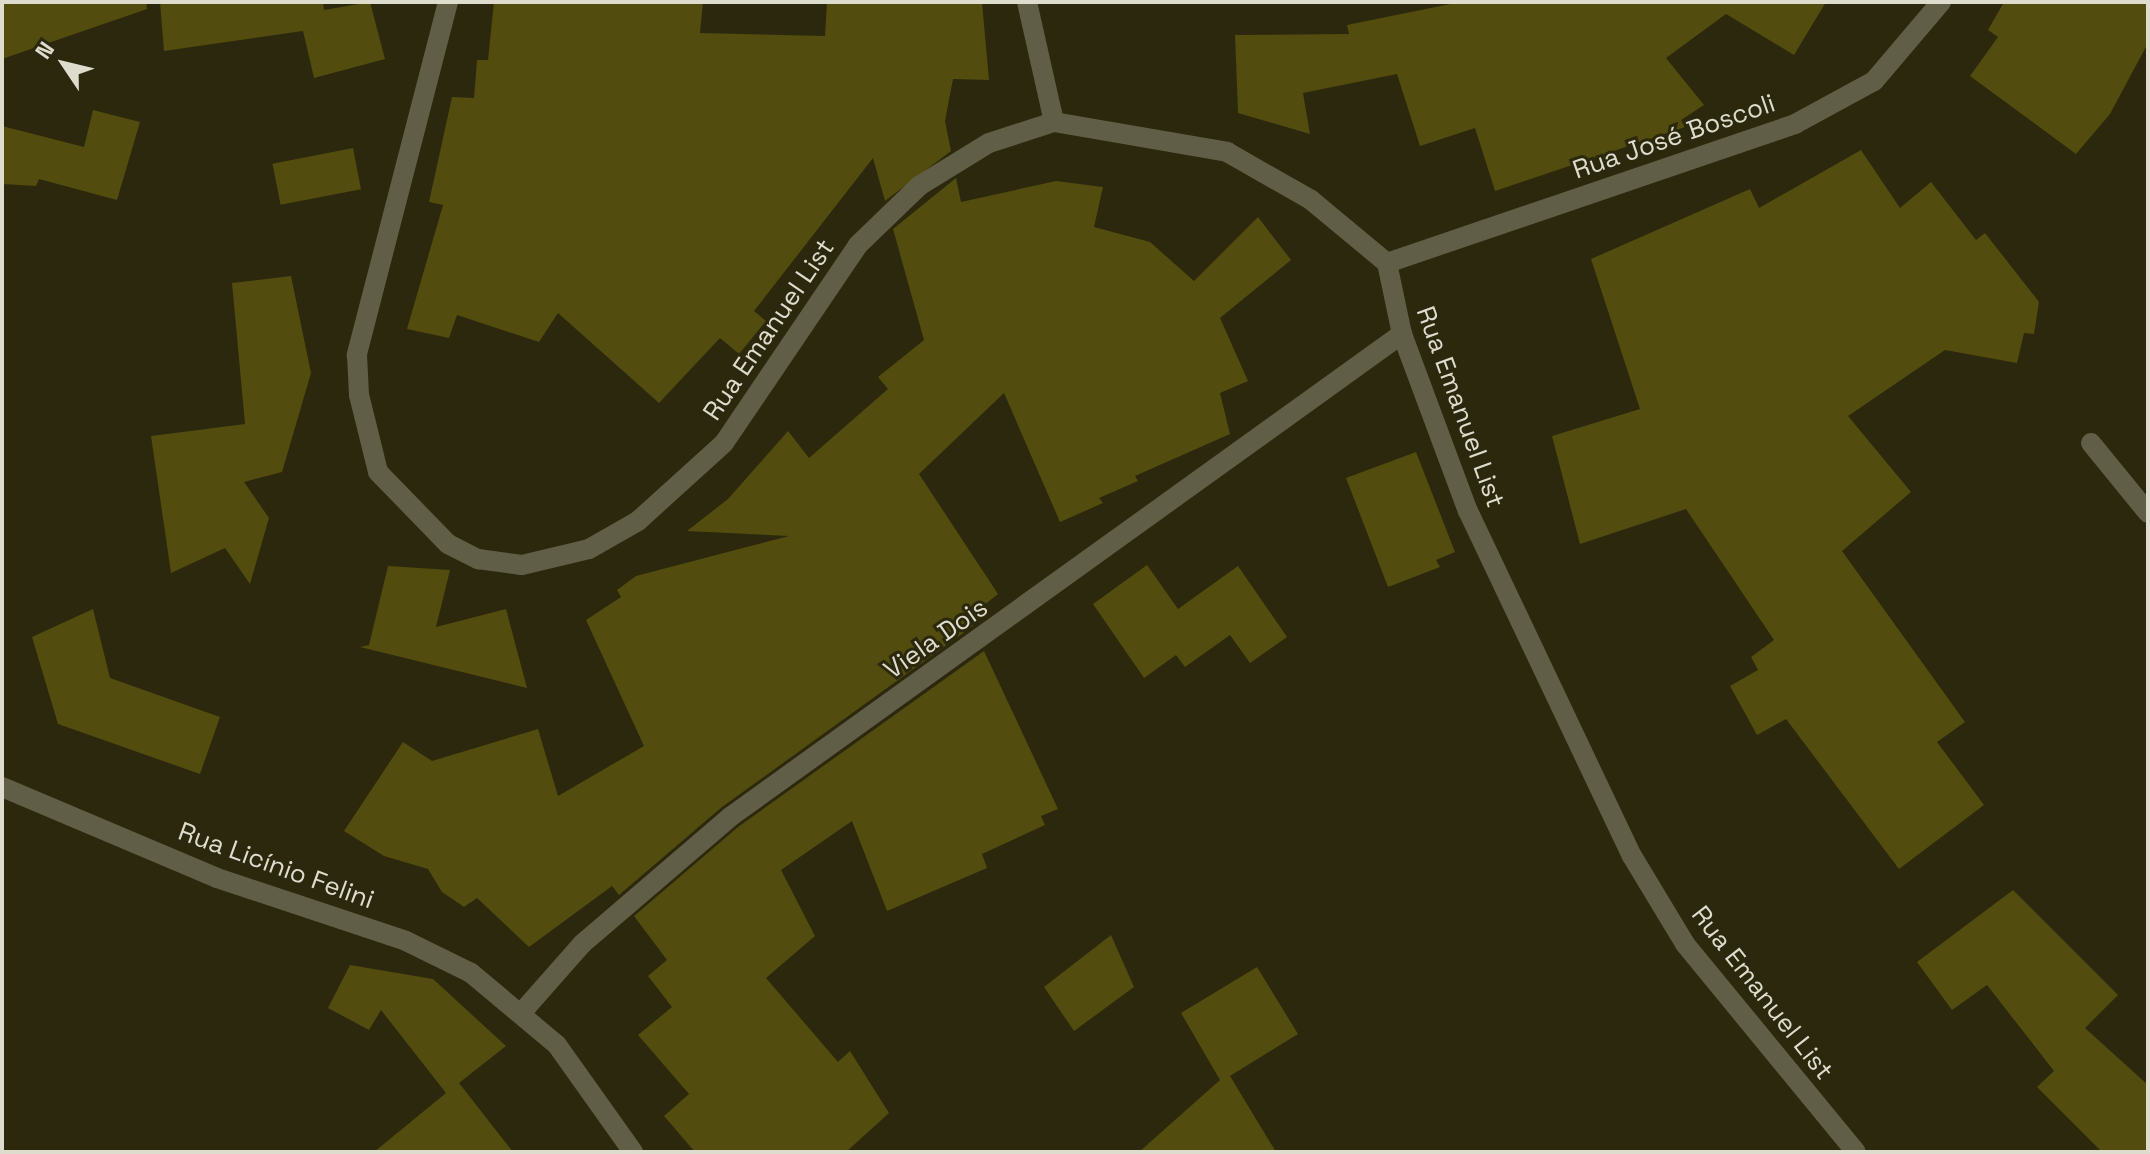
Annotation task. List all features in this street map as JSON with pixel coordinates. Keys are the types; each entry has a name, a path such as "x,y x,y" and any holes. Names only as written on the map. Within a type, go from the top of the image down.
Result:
{"street":[{"name":"Rua Emanuel List","path":"448,2 389,214 357,355 359,395 378,472 396,499 448,544 478,559 522,565 562,555 638,521 724,443 858,245 919,186 989,143 1054,122 1227,152 1311,200 1387,263 1402,334 1531,655 1632,856 1685,944 1856,1152"},
{"path":"1027,2 1054,122"},
{"name":"Rua José Boscoli","path":"1387,263 1795,124 1874,81 1941,2"},
{"name":"Viela Dois","path":"523,1011 582,944 730,817 1402,334"},
{"path":"2091,443 2148,513"},
{"name":"Rua Licínio Felini","path":"2,787 217,878 406,941 523,1011"},
{"path":"523,1011 633,1152"}],"building":[{"path":"2,2 146,2 147,9 2,59"},
{"path":"160,2 323,2 324,10 370,2 385,59 314,78 303,31 164,51"},
{"path":"494,2 703,2 700,33 825,36 827,2 982,2 989,80 953,79 945,121 951,151 885,201 873,158 754,311 766,321 739,354 720,338 659,403 558,313 539,342 457,315 449,338 407,329 443,205 429,202 452,97 474,98 477,60 488,60"},
{"path":"1460,2 1826,2 1794,55 1726,14 1666,58 1704,105 1681,120 1685,127 1495,191 1475,128 1420,146 1397,74 1303,93 1310,134 1238,113 1235,35 1349,34 1347,25"},
{"path":"2004,2 2148,2 2148,43 2110,114 2076,154 1970,76 1998,37 1988,30"},
{"path":"93,110 140,122 117,200 39,179 36,186 2,184 2,126 84,147"},
{"path":"353,148 361,189 281,205 273,164"},
{"path":"1861,150 1900,208 1931,182 1976,240 1985,233 2039,302 2034,334 2024,333 2017,363 1945,350 1848,416 1911,492 1842,551 1965,722 1937,742 1984,805 1899,869 1786,719 1757,735 1730,686 1758,670 1751,657 1774,640 1686,509 1580,544 1552,436 1640,409 1591,259 1750,189 1759,208"},
{"path":"956,178 961,202 1056,181 1103,187 1094,227 1150,242 1194,281 1258,217 1291,260 1220,318 1248,381 1220,393 1230,434 1135,476 1138,481 1099,498 1103,503 1060,522 1004,393 919,474 998,594 969,617 973,626 722,807 619,895 612,886 529,947 477,898 464,907 442,892 428,869 384,856 344,831 403,742 432,761 538,729 558,796 644,746 586,620 621,597 617,590 636,576 789,536 687,531 728,499 788,431 809,458 888,389 878,377 924,340 893,229"},
{"path":"291,276 311,373 282,472 244,482 269,518 250,584 225,548 171,573 151,436 245,424 232,283"},
{"path":"1416,452 1455,552 1436,560 1440,567 1388,587 1346,478"},
{"path":"1147,565 1178,609 1238,566 1287,637 1250,663 1230,635 1185,667 1176,655 1144,678 1093,604"},
{"path":"388,566 450,570 436,627 506,609 527,688 360,647 369,645"},
{"path":"93,609 110,678 220,717 200,774 58,724 32,637"},
{"path":"984,651 1058,809 1041,816 1045,825 982,854 987,868 887,911 852,821 781,870 815,936 766,978 838,1062 850,1051 889,1113 846,1152 695,1152 664,1116 689,1094 638,1035 672,1007 648,976 667,960 634,916 738,827"},
{"path":"2013,890 2118,995 2085,1028 2148,1085 2148,1152 2102,1152 2037,1087 2054,1071 1987,985 1952,1010 1917,962"},
{"path":"1111,935 1134,987 1074,1031 1044,987"},
{"path":"350,965 433,979 506,1046 459,1083 513,1152 374,1152 446,1093 381,1010 369,1030 328,1008"},
{"path":"1257,967 1298,1034 1230,1076 1276,1152 1139,1152 1220,1080 1181,1013"}]}
